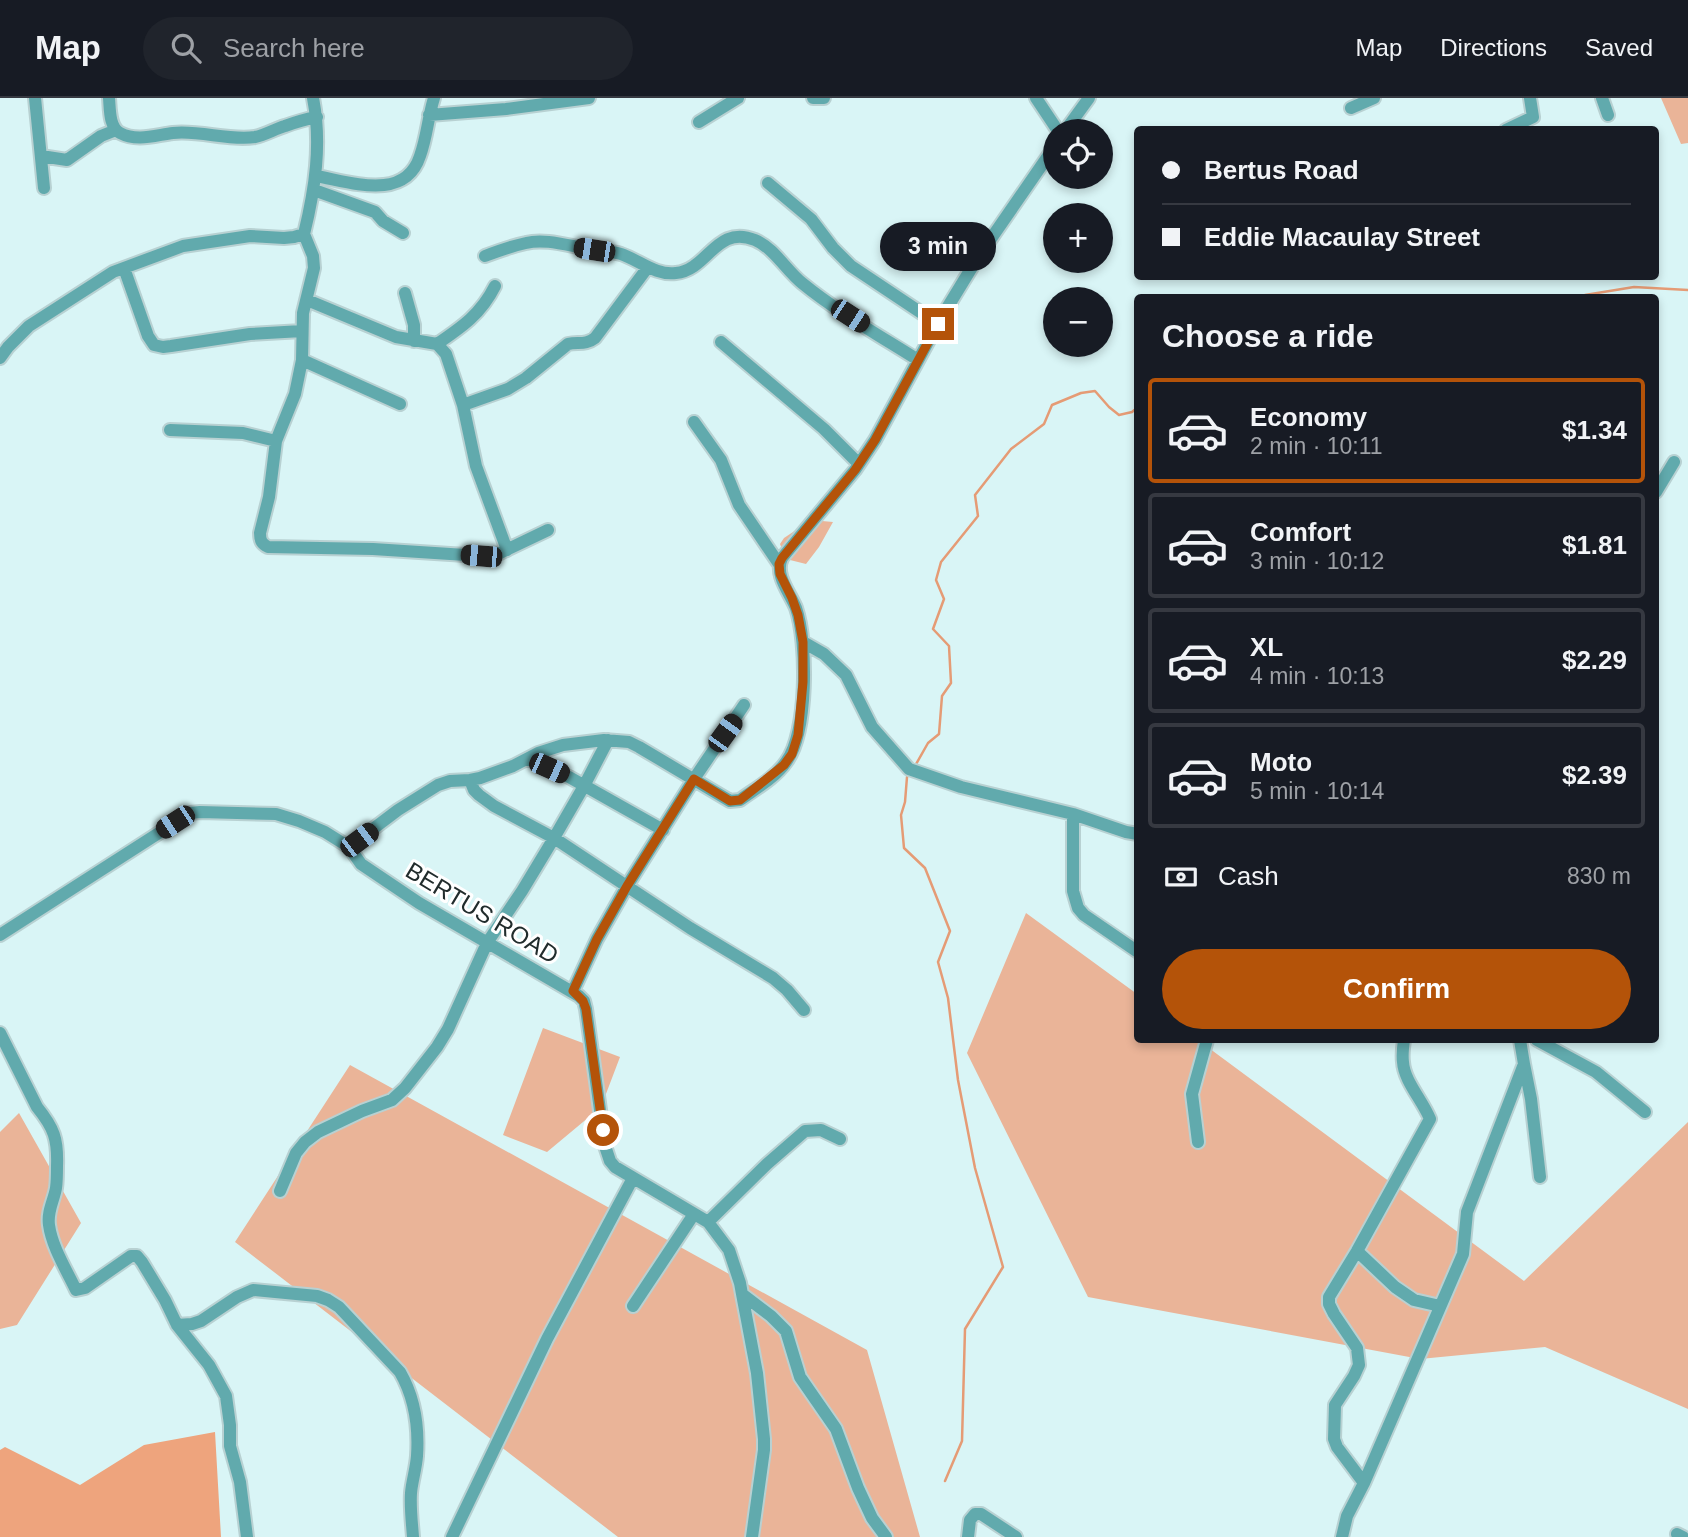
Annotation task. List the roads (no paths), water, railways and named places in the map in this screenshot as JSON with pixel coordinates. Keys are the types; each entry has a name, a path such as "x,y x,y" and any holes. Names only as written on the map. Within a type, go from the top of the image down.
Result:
{"street":[{"path":"34,98 44,188"},
{"path":"109,98 111,118 116,130 135,137 153,138 174,133 254,137 317,117"},
{"path":"313,98 317,117 316,176 304,234 313,256 314,268 303,313 302,360 295,394 276,441 260,533 263,545 481,556 500,553 548,530"},
{"path":"316,176 372,186 392,184 410,175 420,157 434,98"},
{"path":"429,115 506,109 589,98"},
{"path":"699,122 738,98"},
{"path":"813,98 824,98"},
{"path":"1035,98 1050,119"},
{"path":"1074,119 1089,98"},
{"path":"1351,108 1374,98"},
{"path":"1514,126 1533,117 1530,98"},
{"path":"1602,98 1608,115"},
{"path":"41,156 66,160 101,136 116,130"},
{"path":"779,564 875,440 977,259 1043,163"},
{"path":"768,183 811,219 851,266 938,324"},
{"path":"314,190 375,212 383,221 403,233"},
{"path":"0,358 8,346 29,326 100,279 124,268 183,246 250,236 284,238 304,234"},
{"path":"485,256 527,242 540,241 621,254 648,267 676,273 695,265 729,237 754,240 762,244 809,289 918,360"},
{"path":"463,405 508,389 568,345 589,343 648,267"},
{"path":"124,268 154,345 163,347 250,334 302,331"},
{"path":"437,344 469,322 495,286"},
{"path":"405,293 414,325 414,341"},
{"path":"307,300 396,337 437,344 446,354 463,405 476,466 506,550"},
{"path":"721,342 824,429 859,464"},
{"path":"302,360 400,404"},
{"path":"349,847 398,810 438,785 470,780 499,771 563,745 608,740 629,742 734,802 784,765 792,754 798,735 803,682 803,642 798,615 780,574 779,564 739,505 721,460 694,422"},
{"path":"170,430 243,433 276,441"},
{"path":"1659,487 1674,462"},
{"path":"803,642 824,654 846,675 873,727 913,771 961,787 1073,814 1134,833"},
{"path":"573,991 597,939 627,886 744,705"},
{"path":"281,1191 296,1153 305,1142 318,1132 392,1100 405,1088 437,1047 448,1029 487,943 554,838 608,740"},
{"path":"528,759 584,786 663,830"},
{"path":"470,780 474,790 484,799 554,838 690,928 773,978 804,1010"},
{"name":"BERTUS ROAD","path":"0,935 190,813 276,814 316,828 349,847 361,864 419,902 573,991 583,1001 586,1009 607,1154 615,1167 708,1222 729,1250 740,1283 757,1373 764,1439 752,1537"},
{"path":"1073,814 1073,891 1077,908 1134,949"},
{"path":"0,1033 37,1107 56,1138 56,1188 48,1222 55,1246 76,1290 85,1288 131,1256 137,1256 142,1262 177,1325 209,1365 226,1396 230,1418 230,1446 240,1482 247,1537"},
{"path":"1198,1142 1192,1094 1206,1043"},
{"path":"1364,1483 1336,1447 1334,1438 1335,1405 1359,1365 1357,1348 1329,1304 1329,1297 1430,1118 1412,1088 1403,1065 1404,1043"},
{"path":"1520,1043 1531,1098 1540,1177"},
{"path":"1543,1043 1596,1072 1645,1112"},
{"path":"1342,1537 1347,1516 1364,1483 1463,1254 1467,1212 1524,1064"},
{"path":"708,1222 805,1131 821,1130 840,1139"},
{"path":"452,1537 547,1339 633,1178"},
{"path":"633,1306 694,1214"},
{"path":"1357,1251 1395,1287 1414,1300 1440,1306"},
{"path":"177,1325 201,1321 237,1297 253,1290 317,1296 339,1307 400,1372 413,1403 417,1425 417,1458 411,1495 414,1537"},
{"path":"742,1294 786,1331 800,1377 836,1429 862,1498 886,1537"},
{"path":"968,1537 970,1520 975,1514 981,1514 1016,1537"}],"waterway":[{"path":"1591,294 1634,287 1688,290"},
{"path":"915,766 928,743 939,734 942,696 951,683 949,646 933,629 944,599 936,580 941,562 978,516 975,495 1011,449 1044,424 1052,405 1081,393 1095,391 1119,415 1134,410"},
{"path":"909,774 901,815 904,848 925,868 950,931 938,962 948,998 958,1080 975,1168 1003,1267 965,1329 962,1441 945,1481"}]}
